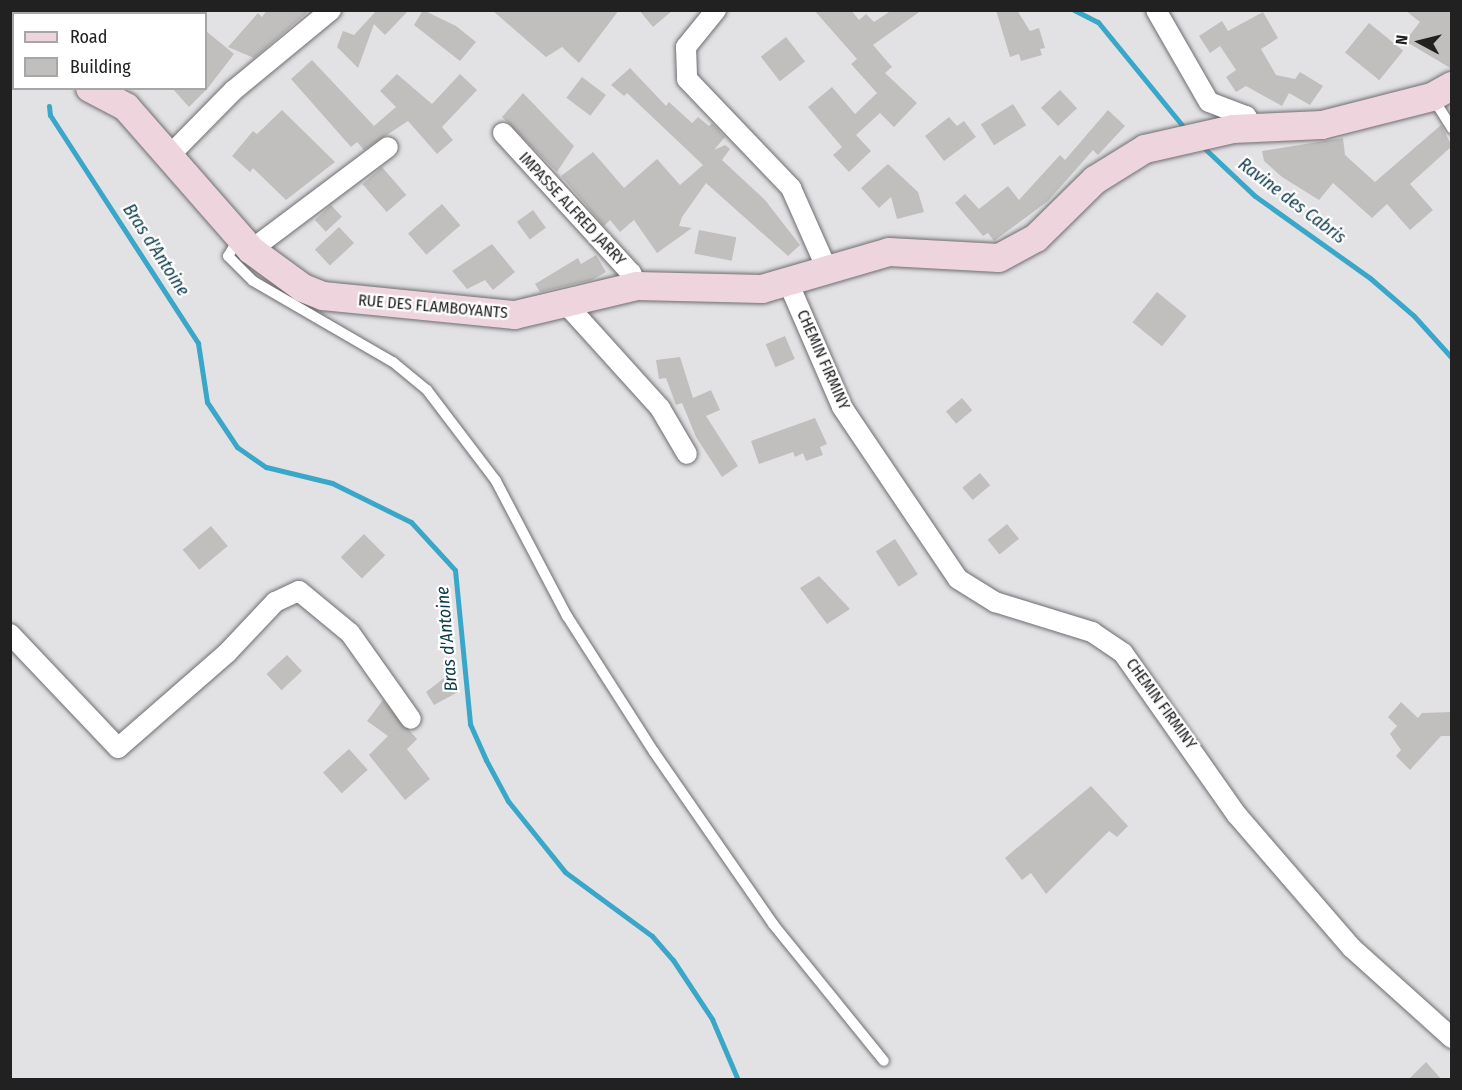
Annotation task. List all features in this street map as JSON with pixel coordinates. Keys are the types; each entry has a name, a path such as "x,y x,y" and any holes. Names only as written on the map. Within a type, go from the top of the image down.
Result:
{"main road":[{"name":"RUE DES FLAMBOYANTS","path":"94,90 126,107 171,154 245,244 275,271 323,296 483,314 533,314 638,286 762,289 788,282 826,267 889,252 984,259 1017,252 1120,162 1180,140 1243,128 1322,125 1442,91"}],"street":[{"path":"171,154 234,90 332,10"},
{"path":"716,10 686,47 687,78 791,188 826,267"},
{"path":"1156,10 1209,102 1246,116 1243,128"},
{"name":"IMPASSE ALFRED JARRY","path":"503,133 630,273 638,286"},
{"path":"245,244 388,147"},
{"name":"CHEMIN FIRMINY","path":"788,282 842,407 958,579 995,602 1092,632 1123,653 1237,815 1352,948 1452,1038"},
{"path":"567,305 660,408 687,454"},
{"path":"10,634 118,748 227,653 275,602 299,591 350,633 411,719"}],"lane":[{"path":"1442,91 1452,128"},
{"path":"245,244 228,256 253,281 393,362 427,390 496,481 567,616 654,752 773,924 884,1061"}],"building":[{"path":"267,10 310,10 254,58 228,47 258,13 262,17"},
{"path":"377,10 409,10 385,35 374,24 358,68 337,47 343,31 354,35"},
{"path":"423,10 456,26 476,42 460,61 414,25"},
{"path":"492,10 619,10 579,63 562,47 546,57"},
{"path":"639,10 673,10 653,27"},
{"path":"814,10 851,10 859,20 866,14 874,22 892,10 922,10 873,45 892,67 885,73 917,103 894,127 880,113 856,135 871,151 849,172 833,155 842,147 808,107 832,87 855,114 877,93 851,64 857,59"},
{"path":"996,10 1017,10 1030,31 1039,28 1045,48 1040,49 1042,55 1021,61 1019,54 1010,57"},
{"path":"1405,10 1452,10 1452,69 1405,41 1420,22"},
{"path":"1263,12 1278,38 1261,49 1276,75 1295,79 1300,72 1323,86 1310,105 1289,93 1282,106 1246,86 1236,92 1226,77 1236,70 1220,46 1210,53 1199,36 1222,21 1228,31"},
{"path":"1369,23 1403,51 1379,80 1345,53"},
{"path":"207,32 234,54 207,89"},
{"path":"786,37 805,61 780,81 761,57"},
{"path":"312,60 374,126 396,107 380,91 397,74 432,104 460,74 477,90 442,127 453,140 437,154 408,121 364,150 357,142 351,147 291,79"},
{"path":"630,68 666,106 669,102 692,123 698,117 709,126 712,123 725,137 714,150 725,145 730,149 722,160 765,200 800,245 788,256 706,183 682,217 679,226 692,228 657,253 634,220 620,232 610,220 604,226 561,176 593,152 624,188 657,159 680,185 703,165 627,93 624,96 611,85"},
{"path":"582,77 606,95 590,116 566,98"},
{"path":"174,90 206,90 189,107"},
{"path":"1060,90 1077,108 1058,126 1041,108"},
{"path":"523,93 574,146 557,172 502,117"},
{"path":"1013,104 1026,125 994,145 981,124"},
{"path":"282,110 335,162 286,200 253,168 250,172 232,156 253,131 257,134"},
{"path":"1108,110 1125,126 1098,155 1093,150 1048,201 994,241 988,233 983,236 955,203 965,194 979,209 1008,186 1019,200 1060,155 1065,160"},
{"path":"949,117 957,126 964,121 976,137 944,161 925,136"},
{"path":"1441,125 1452,146 1410,184 1433,210 1410,230 1387,204 1372,218 1333,183 1319,200 1282,177 1264,161 1262,151 1343,138 1345,155 1375,182"},
{"path":"888,164 918,192 924,212 897,219 891,197 879,208 861,188"},
{"path":"382,167 406,195 387,212 362,184"},
{"path":"442,204 460,225 426,255 408,234"},
{"path":"331,205 342,217 326,232 315,220"},
{"path":"533,210 546,228 530,240 517,222"},
{"path":"339,227 354,243 330,266 315,250"},
{"path":"699,230 736,237 732,261 694,254"},
{"path":"492,244 515,272 493,290 485,280 467,289 452,271"},
{"path":"596,255 606,272 592,280 540,292 535,284 578,258 581,264"},
{"path":"1157,292 1187,316 1162,346 1132,322"},
{"path":"785,336 795,359 775,367 766,344"},
{"path":"680,357 693,398 711,390 720,410 706,416 738,466 722,477 696,437 682,403 676,405 666,378 659,379 656,360"},
{"path":"962,398 972,410 956,424 946,411"},
{"path":"815,418 827,444 820,447 823,455 806,461 803,453 795,457 793,452 759,464 751,441"},
{"path":"980,473 990,485 973,500 962,488"},
{"path":"1007,524 1019,539 1000,554 988,540"},
{"path":"211,526 228,546 199,570 183,550"},
{"path":"364,534 385,555 362,579 341,557"},
{"path":"895,539 918,574 899,587 876,552"},
{"path":"819,576 850,609 827,624 800,588"},
{"path":"287,655 302,671 282,690 267,674"},
{"path":"448,675 458,692 434,705 426,692"},
{"path":"383,700 417,739 407,749 430,779 405,800 369,755 388,736 367,721"},
{"path":"1401,702 1418,718 1422,713 1452,712 1452,736 1441,736 1410,770 1396,756 1401,750 1390,734 1397,726 1388,717"},
{"path":"349,749 368,770 342,793 323,772"},
{"path":"1091,786 1128,826 1117,837 1109,831 1046,894 1031,873 1022,880 1005,858"},
{"path":"1426,1062 1442,1080 1408,1080"}],"waterway":[{"name":"Ravine des Cabris","path":"1074,10 1098,22 1186,130"},
{"name":"Bras d'Antoine","path":"49,106 50,115 198,343 207,402 237,447 266,467 332,483 411,522 455,570 470,724 508,801 565,872 652,936 673,960 712,1019 738,1080"},
{"name":"Ravine des Cabris","path":"1201,145 1255,196 1370,278 1414,316 1452,358"}]}
